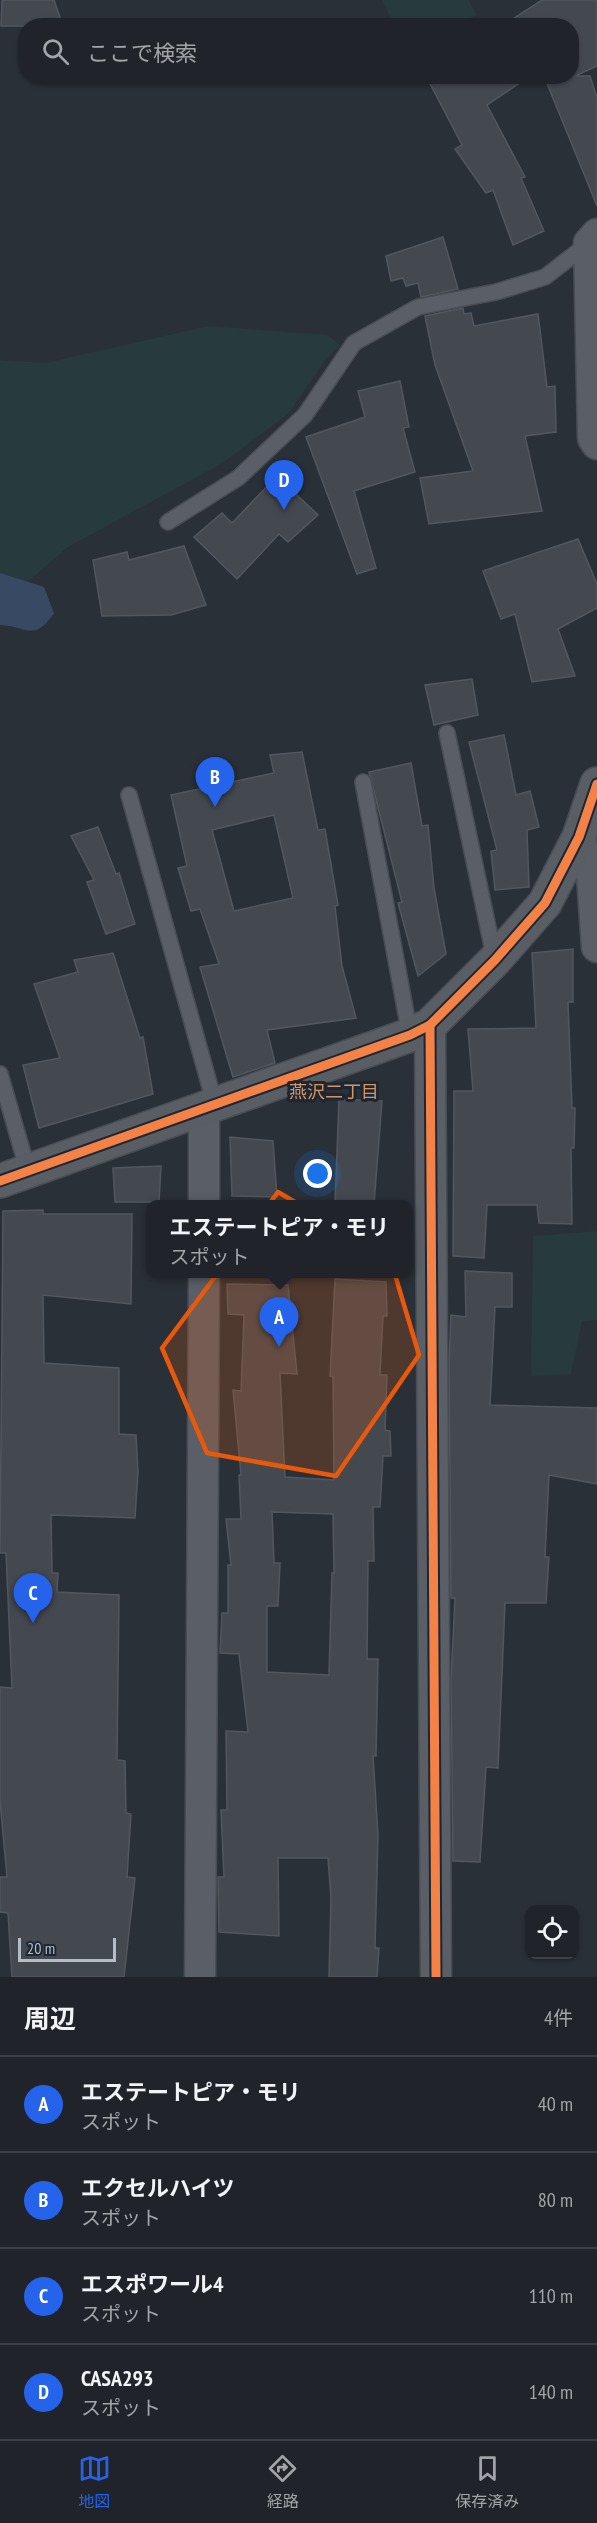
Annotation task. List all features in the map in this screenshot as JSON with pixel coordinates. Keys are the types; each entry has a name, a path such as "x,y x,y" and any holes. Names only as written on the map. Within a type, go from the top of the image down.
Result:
{"street":[{"path":"593,239 593,438 597,444"},
{"path":"14,1176 420,1030 495,960 545,903 579,837 597,784"},
{"path":"579,837 592,876 597,947"},
{"path":"420,1030 436,1977"},
{"path":"204,1200 210,1107"},
{"path":"200,1977 204,1278"}],"lane":[{"path":"168,522 238,478 305,415 354,343 418,307 495,292 545,276 593,239"},
{"path":"447,733 495,960"},
{"path":"363,782 420,1030"},
{"path":"129,795 210,1107"},
{"path":"0,1074 14,1176"}],"highlighted area":[{"path":"278,1192 390,1258 419,1355 336,1476 207,1453 162,1348"}],"green space":[{"path":"382,0 469,0 476,15 470,18 391,18"},
{"path":"208,326 328,335 340,345 325,360 289,413 221,464 68,547 0,606 0,360 46,363"},
{"path":"597,1231 597,1320 582,1321 571,1374 531,1376 533,1236"}],"water":[{"path":"0,573 44,587 54,613 41,628 29,631 0,625"}],"building":[{"path":"2,0 54,0 60,18 18,18 18,26 1,26"},
{"path":"542,0 597,0 597,66 579,74 579,18 514,18"},
{"path":"579,76 590,76 597,98 597,206 547,84 579,84"},
{"path":"430,84 518,84 487,105 525,177 521,178 544,231 513,245 493,190 486,193 455,149 462,145"},
{"path":"443,237 458,289 421,297 418,283 406,286 403,278 391,281 386,256"},
{"path":"463,308 464,314 471,313 474,326 538,314 547,387 555,386 556,432 525,436 542,511 429,524 420,478 473,471 435,365 425,316"},
{"path":"400,381 409,427 403,428 415,472 354,491 376,568 357,574 306,437 365,417 358,391"},
{"path":"277,476 318,515 288,542 279,534 237,579 194,537 222,513 232,523"},
{"path":"578,539 597,584 597,608 558,629 575,676 532,682 515,614 501,619 483,571"},
{"path":"184,546 206,605 171,615 102,616 93,560 127,552 129,560"},
{"path":"472,679 478,715 434,725 425,685"},
{"path":"504,735 516,795 530,791 539,827 527,830 529,887 495,890 491,851 497,850 469,742"},
{"path":"302,752 318,830 325,829 338,905 335,906 342,966 356,1018 267,1030 275,1063 233,1077 200,967 219,964 200,909 191,911 178,868 187,866 171,795 274,773 270,755","holes":["274,815 293,898 234,911 212,830"]},
{"path":"411,763 422,826 428,825 434,888 446,954 418,976 398,903 402,902 369,772"},
{"path":"98,827 116,874 119,873 135,924 106,934 87,882 94,880 71,836"},
{"path":"573,949 573,1002 568,1002 572,1108 575,1108 574,1148 571,1148 572,1224 539,1223 537,1205 487,1205 484,1258 453,1256 454,1091 473,1091 468,1029 536,1028 532,953"},
{"path":"113,953 140,1038 143,1037 153,1094 39,1128 23,1065 60,1058 34,984 78,972 74,960"},
{"path":"339,1099 382,1101 374,1200 335,1200"},
{"path":"230,1137 273,1141 277,1197 232,1196"},
{"path":"161,1166 159,1200 115,1202 113,1168"},
{"path":"43,1210 43,1214 132,1214 131,1304 43,1295 44,1363 119,1368 119,1434 136,1435 138,1471 135,1518 51,1515 52,1573 58,1573 57,1592 119,1595 117,1760 125,1761 126,1813 131,1814 127,1877 135,1878 124,1977 12,1977 8,1913 0,1912 0,1877 7,1877 0,1801 0,1687 12,1688 6,1553 0,1553 3,1211"},
{"path":"465,1271 512,1273 512,1307 495,1307 490,1405 597,1408 597,1484 549,1475 545,1557 549,1557 546,1603 505,1603 498,1768 486,1767 480,1862 453,1861 451,1679 455,1598 451,1598 449,1364 451,1315 466,1317"},
{"path":"335,1279 386,1282 387,1316 383,1316 380,1375 387,1375 385,1430 390,1431 391,1456 383,1456 380,1507 373,1507 374,1561 368,1561 367,1659 378,1659 376,1756 373,1756 378,1834 375,1948 379,1948 377,1977 329,1977 331,1898 328,1858 278,1858 279,1936 219,1932 218,1877 224,1877 221,1810 227,1810 226,1731 248,1732 239,1654 220,1653 222,1613 228,1613 228,1565 231,1565 226,1519 241,1519 239,1475 241,1475 233,1390 241,1391 244,1315 228,1314 227,1284 288,1285 297,1374 280,1373 285,1477 334,1480 333,1377 330,1376","holes":["272,1512 333,1514 334,1573 332,1573 329,1675 267,1672 267,1606 278,1606 280,1563 274,1563"]}],"cycle path":[{"path":"0,1181 410,1035 430,1025 495,960 545,903 579,837 597,784"},
{"path":"430,1025 436,1977"}],"place":[{"name":"CASA293","path":"284,510"},
{"name":"エクセルハイツ","path":"215,807"},
{"name":"エステートピア・モリ","path":"279,1347"},
{"name":"エスポワール4","path":"33,1623"}],"district":[{"name":"燕沢二丁目","path":"334,1092"}]}
